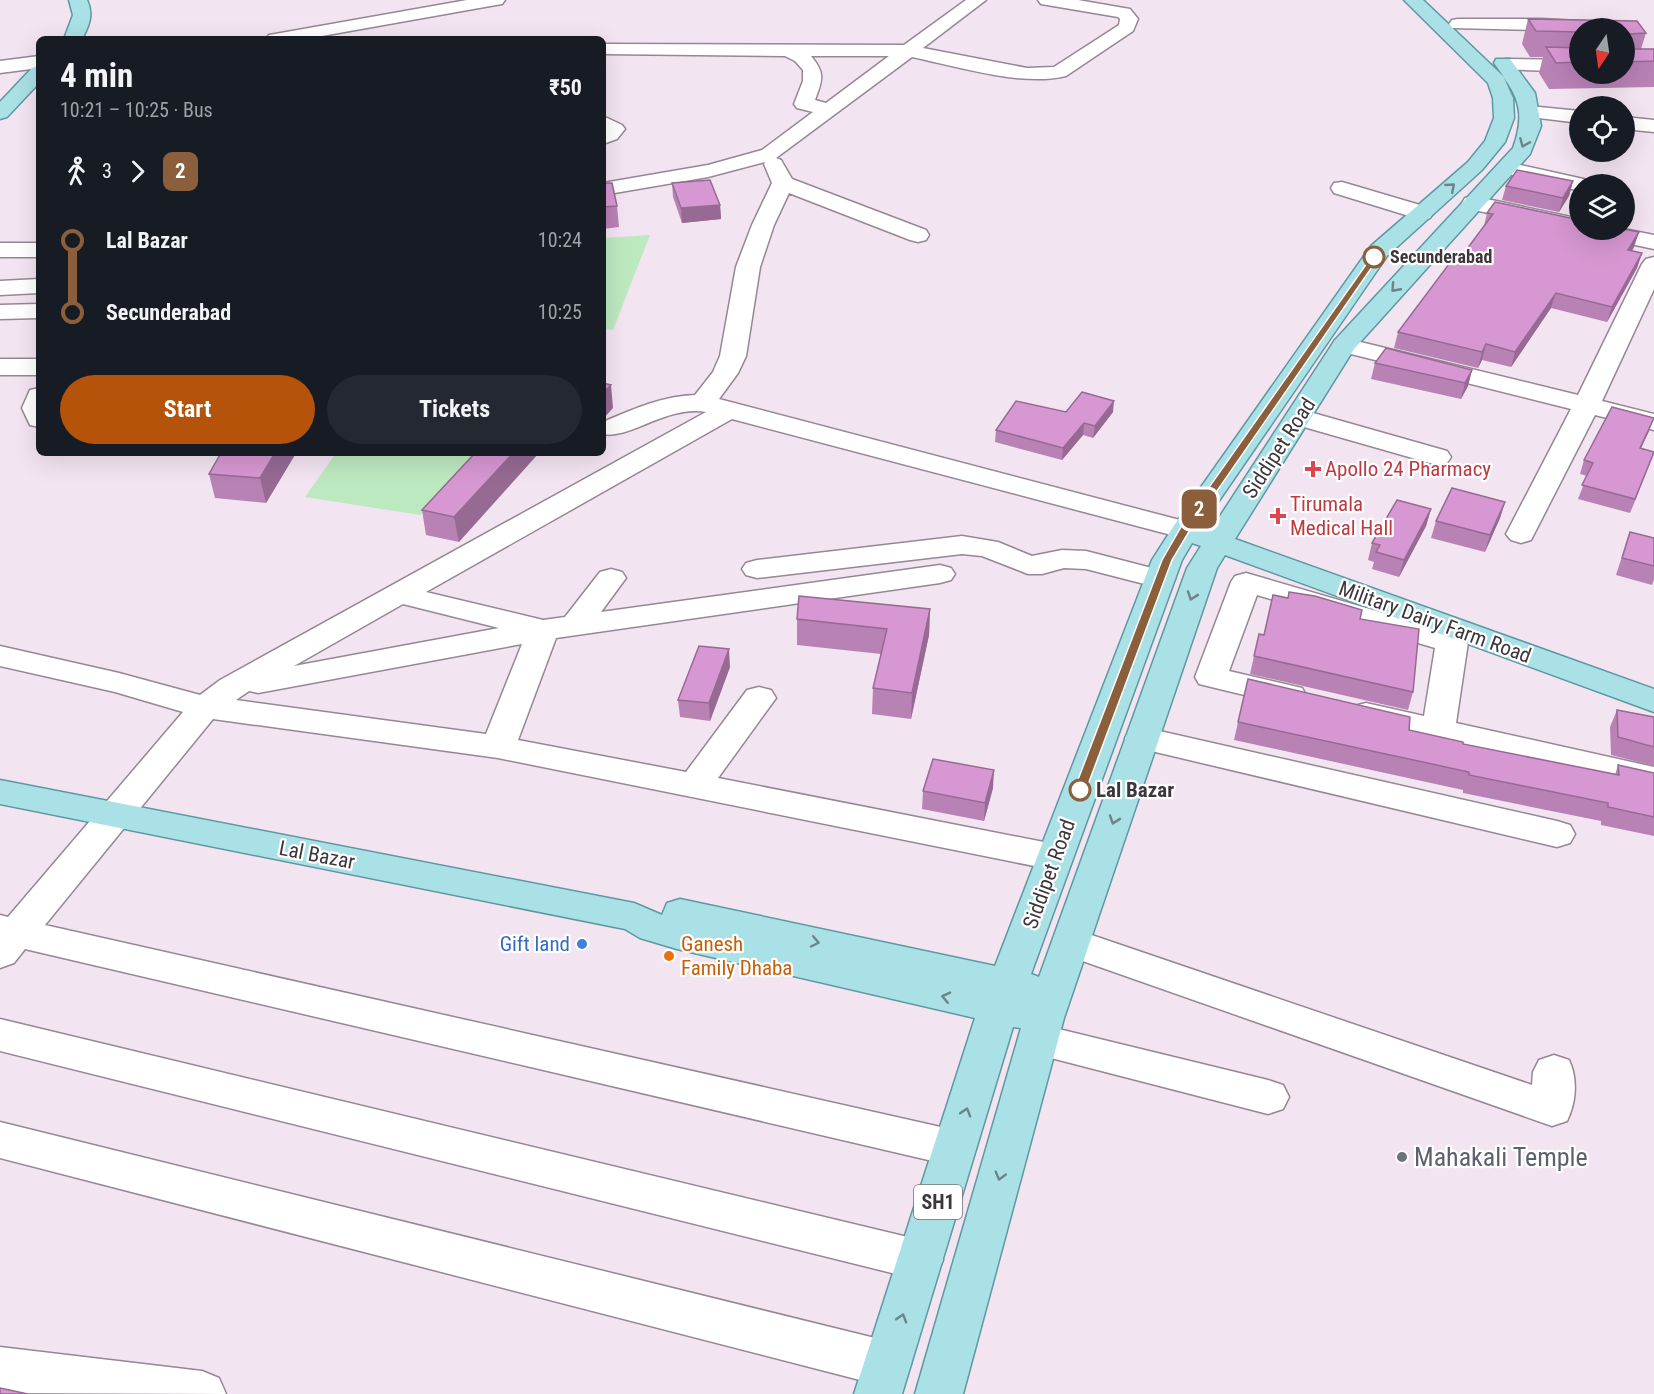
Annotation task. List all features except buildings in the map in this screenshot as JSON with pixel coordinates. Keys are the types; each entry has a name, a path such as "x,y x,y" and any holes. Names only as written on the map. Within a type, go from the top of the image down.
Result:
{"main road":[{"path":"74,36 82,25 82,6 78,0"},
{"name":"Siddipet Road","path":"883,1379 1003,997 1167,560 1185,530 1378,251 1475,166 1495,142 1504,118 1503,98 1497,81 1466,48 1413,0"},
{"name":"Siddipet Road","path":"939,1394 1045,1017 1202,568 1344,345 1523,150 1531,126 1525,93 1506,65 1432,0"},
{"path":"0,113 36,75"},
{"name":"Military Dairy Farm Road","path":"1185,530 1453,636 1654,701"},
{"name":"Lal Bazar","path":"0,792 634,917 654,928 677,935 1003,997 1045,1017"}],"street":[{"path":"342,27 409,0"},
{"path":"292,36 496,0"},
{"path":"606,188 711,171 738,165 769,154 977,0"},
{"path":"606,49 908,51 1026,74 1044,74 1059,72 1127,27 1129,19 1124,13 1047,0"},
{"path":"1458,24 1569,26"},
{"path":"788,50 802,57 812,69 812,81 804,104 829,109"},
{"path":"0,67 36,62"},
{"path":"1506,65 1569,66"},
{"path":"1529,112 1569,116"},
{"path":"606,124 615,129 606,137"},
{"path":"1635,124 1654,126"},
{"path":"769,154 783,183 918,235"},
{"path":"1507,168 1569,182"},
{"path":"783,183 752,252 733,356 725,373 717,406 219,697 6,938 954,1148"},
{"path":"1342,188 1422,213"},
{"path":"1473,202 1569,224"},
{"path":"1635,238 1654,242"},
{"path":"0,250 36,250"},
{"path":"1521,534 1654,264"},
{"path":"0,288 36,286"},
{"path":"0,312 36,311"},
{"path":"1344,345 1654,422"},
{"path":"0,368 36,367"},
{"path":"611,428 664,405 682,402 717,406 1185,530"},
{"path":"1299,417 1437,457"},
{"path":"757,569 962,545 988,548 1028,565 1042,565 1062,559 1086,560 1160,579"},
{"path":"219,697 543,630 940,574"},
{"path":"575,626 611,578"},
{"path":"1438,730 1453,636 1246,582 1210,676 1324,704 1438,730 1654,779"},
{"path":"398,594 543,630"},
{"path":"498,747 543,630"},
{"path":"0,656 119,683 219,697 498,747 1054,857"},
{"path":"697,786 704,770 759,698"},
{"path":"1142,738 1557,834"},
{"path":"1071,942 1552,1109 1554,1071"},
{"path":"1045,1017 1268,1097"},
{"path":"0,1035 920,1260"},
{"path":"0,1140 883,1379"},
{"path":"0,1370 183,1393"}],"green space":[{"path":"650,235 613,330 606,329 606,238"},
{"path":"334,456 481,456 420,515 305,497"}],"bus line":[{"name":"2","path":"1080,790 1167,560 1185,530 1374,257"}],"place":[{"name":"Secunderabad","path":"1374,257"},
{"name":"Apollo 24 Pharmacy","path":"1313,469"},
{"name":"Tirumala Medical Hall","path":"1278,516"},
{"name":"Lal Bazar","path":"1080,790"},
{"name":"Gift land","path":"582,944"},
{"name":"Ganesh Family Dhaba","path":"669,956"},
{"name":"Mahakali Temple","path":"1402,1157"}]}
